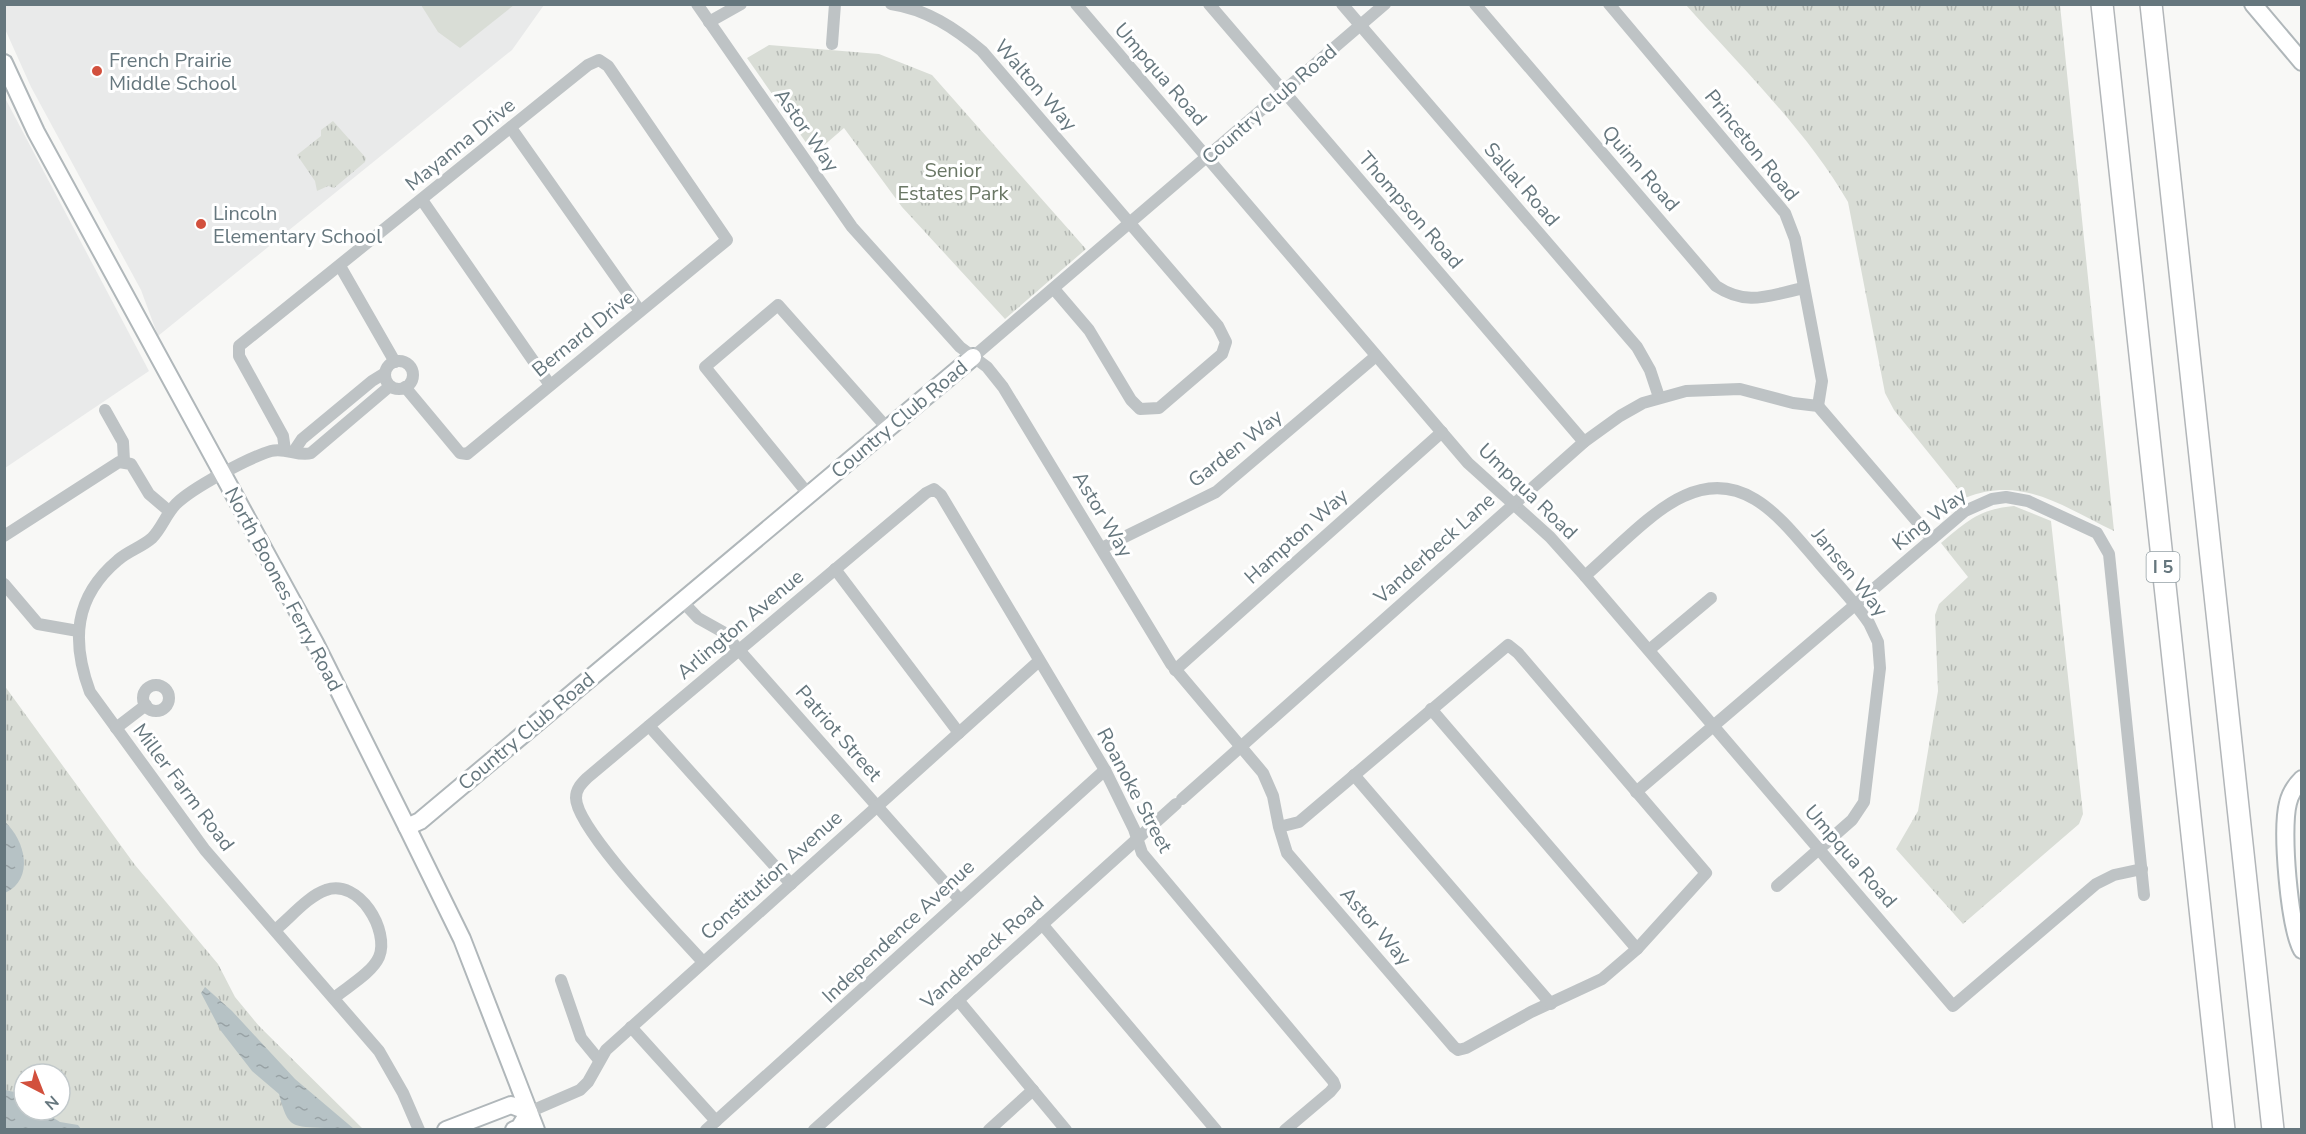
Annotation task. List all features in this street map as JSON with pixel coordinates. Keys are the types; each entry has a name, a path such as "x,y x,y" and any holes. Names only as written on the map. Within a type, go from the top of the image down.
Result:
{"highway":[{"name":"I 5","path":"2102,4 2224,1130"},
{"path":"2151,4 2273,1130"}],"main road":[{"path":"2253,4 2301,62"},
{"name":"North Boones Ferry Road","path":"4,63 36,132 315,644 407,827 462,939 536,1130"},
{"name":"Country Club Road","path":"407,827 420,821 973,357"},
{"path":"2301,779 2288,803 2286,831 2293,919 2301,950"},
{"path":"446,1130 511,1105 529,1112 519,1128 514,1130"}],"street":[{"name":"Astor Way","path":"697,4 838,210 960,347 987,367 1010,397 1175,670 1241,746 1266,779 1283,845 1293,861 1458,1050 1551,1004"},
{"path":"709,22 741,4"},
{"path":"832,44 835,4"},
{"name":"Walton Way","path":"891,4 919,11 945,23 981,51 1222,332 1226,342 1224,349 1216,360 1159,408 1140,409 1131,400 1089,330 1054,289"},
{"name":"Umpqua Road","path":"1076,4 1480,476 1550,537 1585,576 1953,1006 2096,884 2115,875 2142,870"},
{"name":"Thompson Road","path":"1209,4 1584,442"},
{"name":"Sallal Road","path":"1342,4 1636,347 1650,370 1659,397"},
{"name":"Country Club Road","path":"973,357 1385,4"},
{"name":"Quinn Road","path":"1475,4 1716,286 1732,296 1749,299 1804,288"},
{"name":"Princeton Road","path":"1609,4 1779,204 1795,239 1822,381 1818,406"},
{"name":"Mayanna Drive","path":"290,450 239,356 238,349 588,65 599,60 608,66 727,240"},
{"path":"511,128 640,311"},
{"path":"422,200 550,385"},
{"name":"Bernard Drive","path":"405,387 463,455 727,240"},
{"path":"340,266 394,362"},
{"path":"809,495 705,367 778,305 888,429"},
{"name":"Garden Way","path":"1102,548 1215,492 1376,356"},
{"path":"290,450 372,381 386,373 394,362"},
{"path":"386,373 390,386 398,389 410,383 412,371 404,362 394,362"},
{"name":"Miller Farm Road","path":"390,386 311,453 290,450 268,452 186,496 169,511 150,540 123,556 100,577 83,610 78,632 81,669 90,692 205,850 379,1051 403,1093 418,1130"},
{"name":"Vanderbeck Lane","path":"1179,802 1513,504 1584,442 1620,416 1659,397 1686,391 1727,388 1818,406"},
{"path":"1818,406 1932,539"},
{"path":"105,410 123,442 124,461"},
{"name":"Hampton Way","path":"1175,670 1442,432"},
{"path":"124,461 134,468 149,494 169,511"},
{"path":"4,536 107,468 124,461"},
{"name":"Arlington Avenue","path":"703,962 613,861 583,816 576,795 587,778 926,493 934,489"},
{"name":"Roanoke Street","path":"934,489 941,495 1105,770 1142,853 1335,1086 1286,1130"},
{"name":"Jansen Way","path":"1585,576 1675,501 1694,492 1726,490 1747,495 1769,508 1855,605 1876,636 1880,657 1866,792 1857,814 1777,886"},
{"name":"King Way","path":"1636,792 1973,506 2006,497 2028,501 2090,529 2102,538 2109,554 2144,895"},
{"path":"835,569 959,733"},
{"path":"4,584 38,624 78,632"},
{"path":"1648,650 1711,598"},
{"name":"Patriot Street","path":"682,600 698,618 718,628 739,650 960,900"},
{"path":"1279,827 1299,822 1431,709 1508,645 1518,653 1706,873 1637,949 1602,979 1551,1004 1354,775"},
{"name":"Constitution Avenue","path":"529,1112 580,1090 591,1078 606,1050 1039,661"},
{"path":"116,728 146,705"},
{"path":"1431,709 1637,949"},
{"path":"649,726 791,884"},
{"name":"Independence Avenue","path":"706,1130 1105,770"},
{"name":"Vanderbeck Road","path":"814,1130 1179,802"},
{"path":"275,930 327,890 348,890 360,897 381,935 381,948 374,965 334,998"},
{"path":"1042,924 1216,1130"},
{"path":"561,980 581,1038 599,1060"},
{"path":"958,1000 1066,1130"},
{"path":"631,1027 716,1120"},
{"path":"989,1130 1033,1090"}],"shaded area":[{"name":"Lincoln Elementary School","path":"5,4 544,5 512,50 158,336 141,290 31,87 5,29"},
{"path":"5,98 149,371 4,468"}],"green space":[{"path":"421,5 514,5 460,48 438,32"},
{"path":"1686,5 2060,5 2114,531 2060,504 2024,492 2006,490 1986,492 1965,498 1894,410 1885,393 1848,202 1793,125"},
{"name":"Senior Estates Park","path":"769,45 879,54 932,75 1086,249 1005,319 902,207 844,128 814,154 747,58"},
{"path":"333,121 366,158 365,162 334,188 328,186 317,191 315,181 297,155 321,136 321,130"},
{"path":"2014,506 2051,521 2083,814 2079,824 1963,924 1896,849 1918,811 1938,691 1935,615 1939,604 1968,577 1941,543 1982,513"},
{"path":"4,685 135,865 218,964 235,997 259,1026 363,1129 5,1129"}],"water":[{"path":"5,822 18,839 24,859 20,879 5,893"},
{"path":"205,987 232,1011 295,1079 354,1129 306,1127 293,1124 285,1114 279,1094 252,1071 221,1031 201,993"},
{"path":"5,1090 12,1091 12,1122 60,1122 78,1125 81,1129 6,1129"}],"place":[{"name":"French Prairie Middle School","path":"97,71"},
{"name":"Lincoln Elementary School","path":"201,224"}]}
